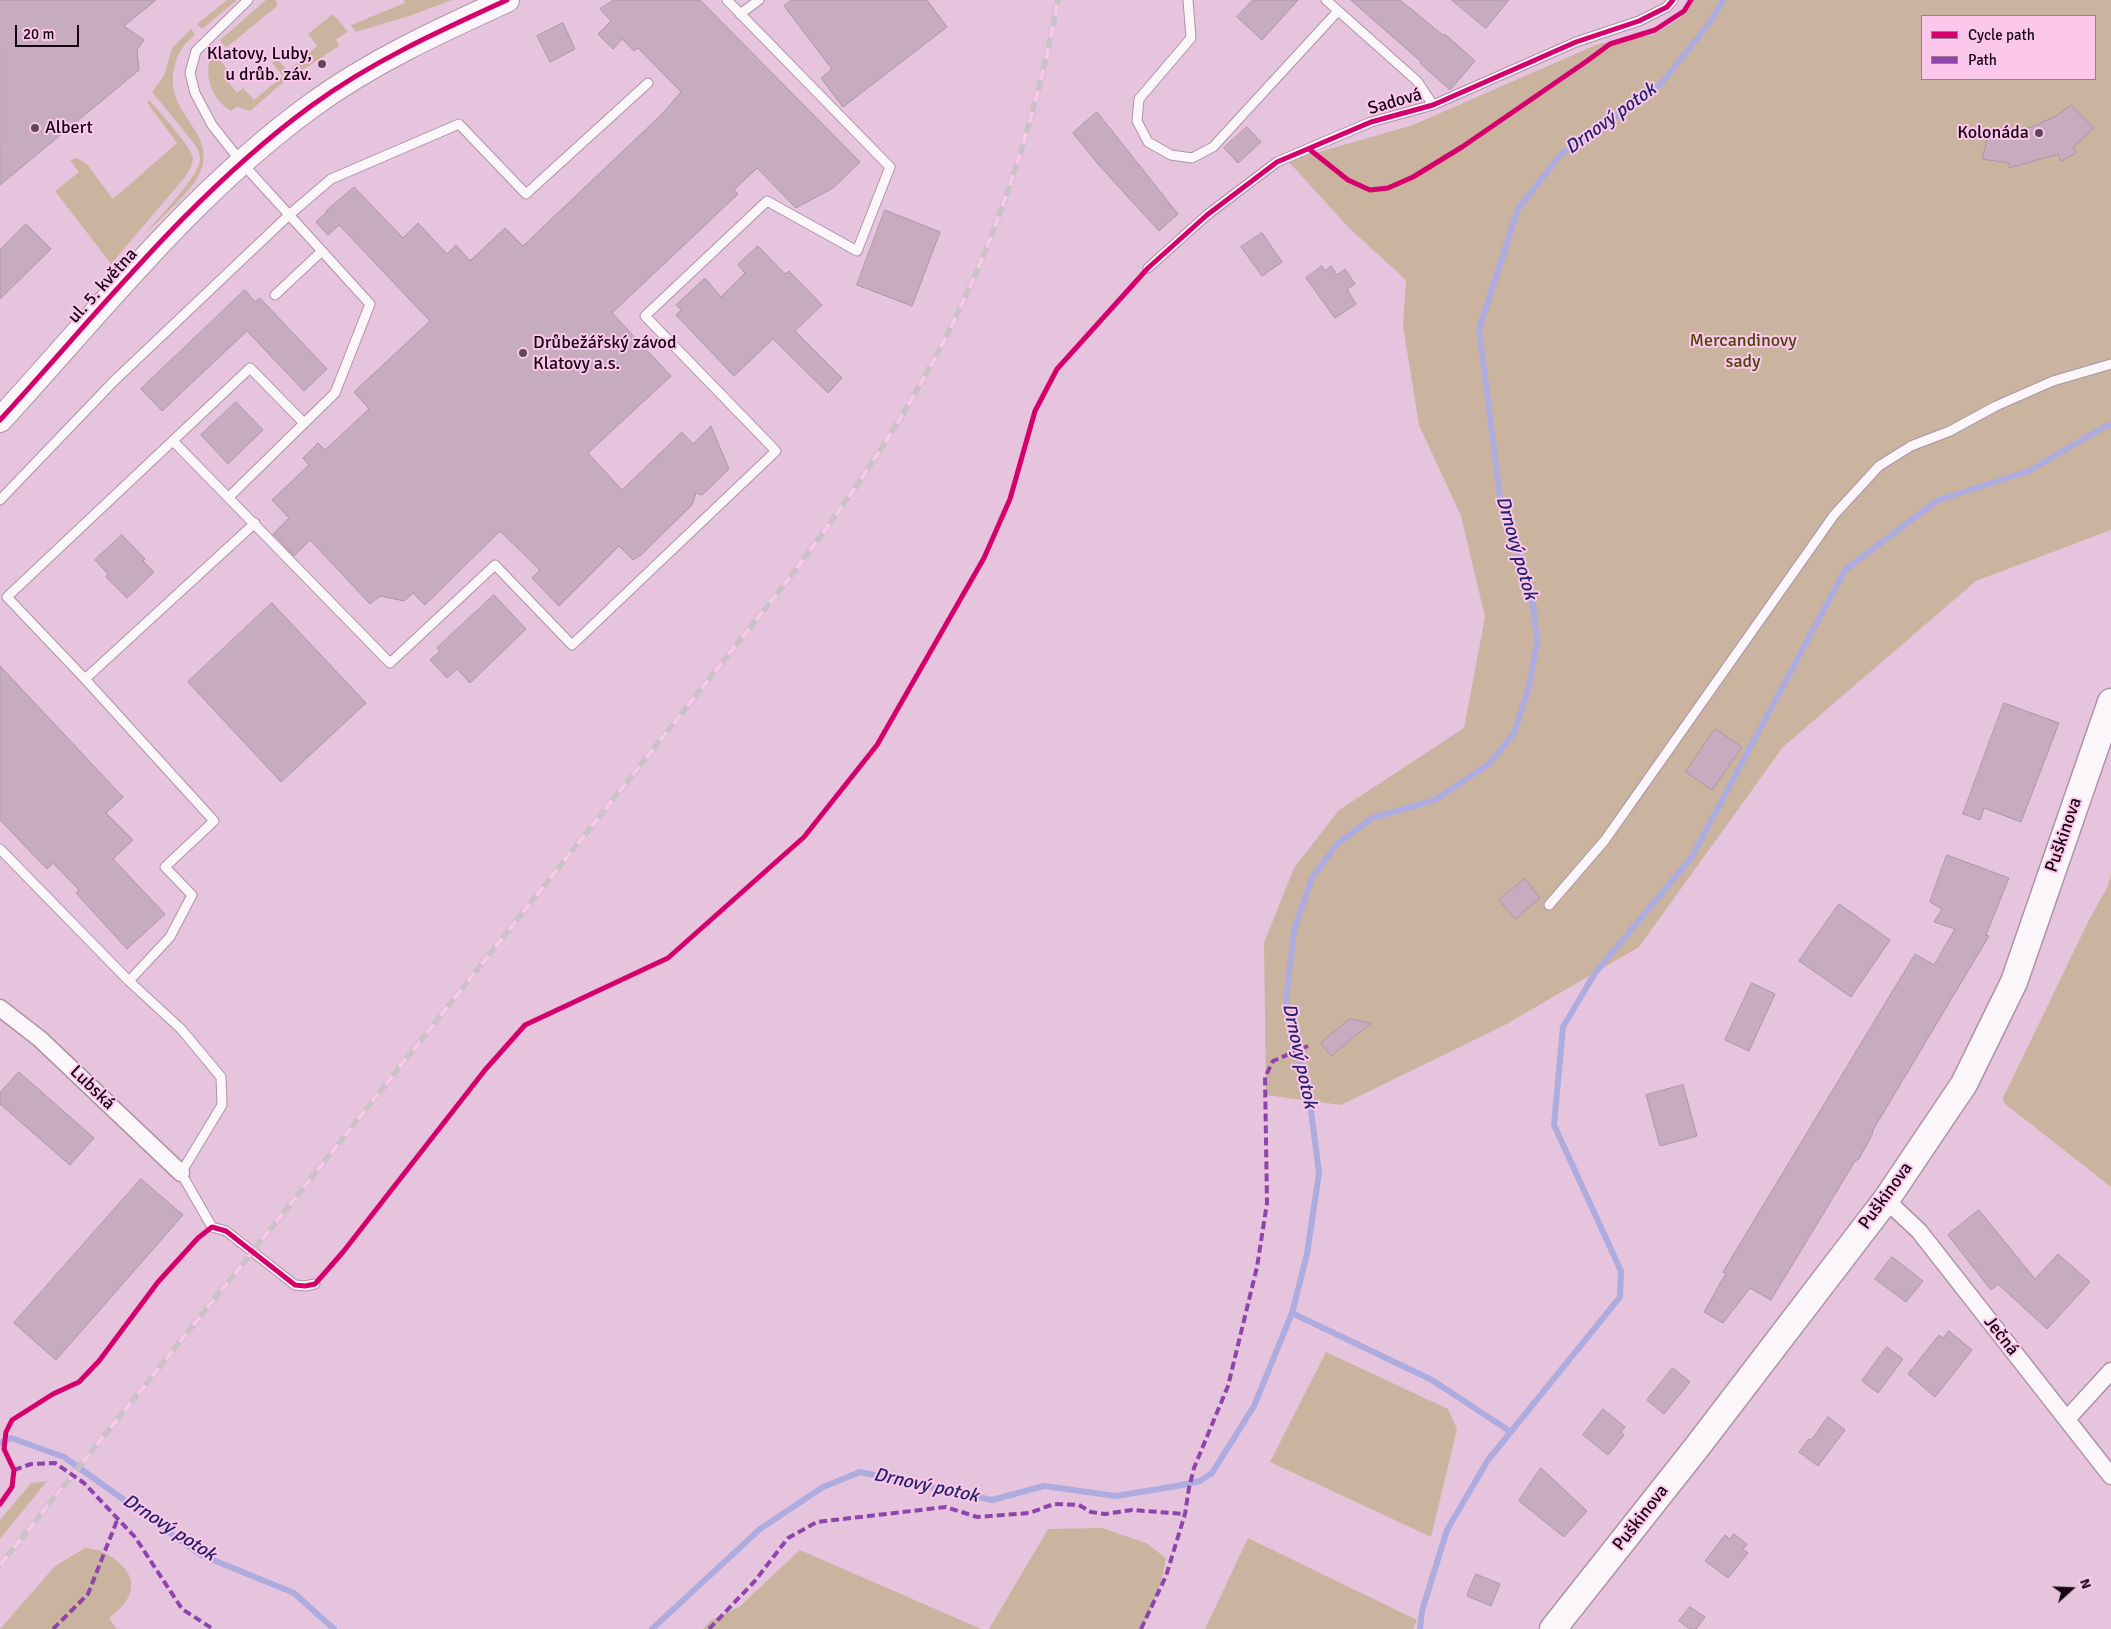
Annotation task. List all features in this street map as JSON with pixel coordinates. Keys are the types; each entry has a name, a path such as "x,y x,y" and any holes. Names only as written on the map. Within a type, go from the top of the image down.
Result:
{"main road":[{"name":"Puškinova","path":"1553,1629 1697,1447 1886,1200 1964,1084 2014,982 2111,702"}],"street":[{"name":"ul. 5. května","path":"5,411 124,282 208,195 242,163 310,107 367,70 448,27 507,0"},
{"name":"Lubská","path":"0,1008 40,1039 181,1173"},
{"name":"Ječná","path":"1886,1200 1919,1231 2111,1476"},
{"path":"2066,1419 2111,1371"}],"lane":[{"path":"229,497 335,392 370,304 242,163 202,109 195,93 190,73 196,51 248,0"},
{"path":"173,441 390,663 495,565 572,645 776,451 645,316 767,201 857,251 890,167 727,0"},
{"path":"740,14 759,0"},
{"path":"1188,0 1191,38 1139,99 1137,121 1148,142 1171,155 1192,158 1213,146 1338,11"},
{"path":"1326,0 1417,81 1433,105"},
{"name":"Sadová","path":"1148,268 1207,215 1277,162 1371,122 1433,105 1576,42 1639,21 1667,7 1673,0"},
{"path":"0,500 114,381 289,215 331,180 459,124 526,194 648,83"},
{"path":"276,295 322,251"},
{"path":"1549,905 1605,840 1834,515 1879,466 1911,446 1950,431 1996,406 2053,381 2111,364"},
{"path":"129,981 170,937 192,895 165,867 214,821 85,679 7,597 250,368 304,423"},
{"path":"85,679 255,523"},
{"path":"0,849 129,981 181,1029 221,1077 222,1105 181,1173 212,1226 226,1231 295,1285 315,1284"}],"green space":[{"path":"227,0 237,0 202,29 197,24"},
{"path":"266,0 276,0 277,6 226,48 220,40"},
{"path":"403,0 452,0 412,15 356,32 351,25 405,3"},
{"name":"Mercandinovy sady","path":"1693,0 2111,0 2111,530 1976,581 1783,747 1639,947 1503,1026 1341,1105 1266,1095 1264,943 1294,868 1339,810 1464,728 1485,617 1461,516 1419,425 1403,326 1406,280 1350,229 1288,161 1413,125 1598,44 1653,35 1679,19"},
{"path":"333,14 348,32 336,39 339,46 280,85 250,111 237,107 231,111 217,98 212,90 208,73 211,55 215,46 220,52 221,62 232,75 227,80 237,93 243,88 254,100 283,76 272,63 277,59 288,71 317,46 308,34"},
{"path":"191,29 195,35 187,42 179,54 174,69 173,84 181,108 200,140 203,151 203,164 200,173 186,193 142,237 185,187 198,167 200,160 199,152 193,142 152,92 164,76 172,48"},
{"path":"148,99 187,146 193,158 186,176 111,264 55,191 79,172 70,160 76,158 86,163 113,199 177,143 148,104"},
{"path":"2111,874 2111,1187 2004,1103 2003,1098 2088,922 2108,886"},
{"path":"1326,1352 1448,1409 1457,1429 1431,1537 1270,1462"},
{"path":"47,1481 0,1539 0,1520 31,1483"},
{"path":"1102,1528 1146,1543 1166,1558 1157,1594 1141,1629 989,1629 1048,1529"},
{"path":"1248,1538 1417,1620 1413,1629 1205,1629"},
{"path":"85,1548 107,1554 118,1561 130,1577 130,1593 126,1601 109,1618 117,1629 0,1629 55,1566"},
{"path":"800,1550 981,1629 703,1629 711,1620 739,1607"}],"building":[{"name":"Albert","path":"0,0 156,0 124,26 144,40 137,50 139,70 0,185"},
{"name":"Drůbežářský závod Klatovy a.s.","path":"614,0 700,0 860,162 833,188 796,208 757,168 734,190 738,194 612,313 671,376 588,453 622,490 682,432 693,444 711,426 729,469 702,495 696,493 692,505 641,555 633,560 619,546 559,606 532,578 540,570 500,531 425,605 413,593 404,601 380,596 370,604 310,540 294,556 273,534 289,518 272,500 309,465 303,458 318,443 325,450 369,409 354,392 430,321 339,225 328,235 316,222 354,187 403,238 418,223 447,254 456,245 470,261 505,228 523,246 662,114 681,92 638,48 634,51 622,39 613,49 598,34 611,21 600,9"},
{"path":"792,0 927,0 947,27 843,107 821,78 832,69 784,6"},
{"path":"1253,0 1298,0 1262,40 1237,17"},
{"path":"1351,0 1400,0 1444,36 1445,34 1475,61 1450,90"},
{"path":"1452,0 1509,0 1486,28"},
{"path":"563,23 575,49 550,62 537,36"},
{"name":"Kolonáda","path":"2071,105 2094,128 2073,147 2076,153 2061,161 2058,154 2009,168 2009,163 1982,159 1990,128 2018,129 2032,127 2058,115"},
{"path":"1097,112 1178,214 1159,231 1097,163 1073,133"},
{"path":"1247,127 1261,142 1238,163 1224,148"},
{"path":"885,210 940,232 912,306 857,285"},
{"path":"26,224 51,249 0,299 0,250"},
{"path":"1262,233 1282,262 1262,276 1241,247"},
{"path":"758,246 785,274 789,271 822,305 795,331 842,378 828,393 773,339 734,376 676,315 681,310 676,305 705,278 721,297 745,273 738,265"},
{"path":"1322,266 1325,271 1331,266 1337,275 1345,269 1355,284 1347,289 1356,304 1335,318 1306,278"},
{"path":"245,290 255,302 260,298 327,369 304,391 247,331 162,411 141,389"},
{"path":"236,402 263,430 228,464 201,435"},
{"path":"122,535 145,559 143,561 154,572 127,598 106,577 108,574 95,560"},
{"path":"494,595 526,629 470,683 457,669 447,678 430,660 440,651 437,648"},
{"path":"272,603 366,703 281,782 188,682"},
{"path":"0,666 123,797 106,813 133,840 113,859 165,914 127,949 76,893 79,890 53,863 47,869 0,820"},
{"path":"2004,703 2059,723 2021,822 1984,808 1980,820 1963,814"},
{"path":"1715,729 1742,747 1712,790 1686,772"},
{"path":"1947,855 2009,878 1986,935 1989,936 1873,1130 1859,1159 1855,1161 1771,1300 1750,1288 1723,1323 1704,1312 1726,1273 1723,1272 1915,954 1934,965 1955,929 1934,922 1942,909 1930,902"},
{"path":"1525,879 1540,898 1515,919 1499,900"},
{"path":"1839,904 1890,940 1851,997 1799,961"},
{"path":"1752,983 1775,994 1749,1051 1725,1040"},
{"path":"1350,1019 1371,1023 1331,1056 1321,1043"},
{"path":"19,1072 94,1138 70,1165 0,1104 0,1093"},
{"path":"1683,1085 1697,1136 1660,1146 1646,1095"},
{"path":"141,1179 183,1215 56,1360 14,1323"},
{"path":"1979,1210 2035,1279 2058,1254 2090,1282 2047,1329 1998,1284 1991,1290 1948,1235"},
{"path":"1892,1257 1923,1281 1906,1302 1875,1279"},
{"path":"1949,1331 1972,1350 1935,1397 1908,1374 1939,1335 1943,1338"},
{"path":"1887,1347 1903,1359 1878,1393 1862,1381"},
{"path":"1673,1368 1690,1382 1664,1414 1647,1400"},
{"path":"1603,1409 1625,1427 1621,1432 1624,1435 1608,1455 1583,1435"},
{"path":"1828,1417 1845,1430 1818,1466 1799,1452 1809,1439 1811,1440"},
{"path":"1541,1468 1587,1511 1564,1537 1519,1501"},
{"path":"1734,1534 1747,1544 1743,1549 1748,1553 1728,1578 1705,1561 1725,1535 1730,1539"},
{"path":"1476,1574 1500,1584 1491,1606 1467,1596"},
{"path":"1690,1607 1705,1617 1696,1629 1690,1629 1679,1621"}],"waterway":[{"name":"Drnový potok","path":"652,1629 760,1529 823,1487 860,1472 992,1500 1044,1486 1116,1496 1200,1481 1212,1473 1254,1406 1292,1313 1307,1254 1319,1173 1309,1095 1286,1000 1294,930 1312,878 1337,844 1372,818 1435,800 1489,764 1514,733 1529,687 1537,641 1531,588 1500,497 1479,329 1518,209 1561,154 1660,85 1711,21 1723,0"},
{"path":"1420,1629 1422,1611 1447,1530 1488,1460 1620,1297 1621,1271 1554,1125 1563,1027 1595,973 1691,858 1845,570 1938,500 2029,471 2104,427 2111,425"},
{"path":"1292,1313 1432,1380 1511,1432"},
{"name":"Drnový potok","path":"0,1443 11,1438 64,1457 201,1555 294,1593 334,1629"}],"railway":[{"path":"0,1565 776,595 828,526 878,454 944,341 994,229 1031,116 1058,0"}],"marked path":[{"path":"1141,1629 1166,1576 1185,1514 1194,1468 1228,1386 1257,1267 1267,1203 1265,1077 1273,1061 1308,1046"},
{"path":"14,1470 31,1464 55,1463 84,1483 135,1537 182,1609 213,1629"},
{"path":"709,1629 754,1582 788,1538 817,1522 946,1507 977,1517 1029,1513 1054,1504 1079,1505 1091,1512 1105,1514 1132,1510 1185,1514"},
{"path":"53,1629 88,1594 118,1518"}],"cycle path":[{"path":"0,420 186,215 268,140 311,106 357,75 381,61 507,0"},
{"path":"0,1504 12,1487 14,1470 4,1449 6,1432 12,1420 53,1394 79,1382 99,1361 158,1282 198,1238 212,1227 226,1231 295,1285 315,1284 343,1252 485,1070 525,1025 668,958 804,837 877,745 984,558 1010,499 1035,411 1057,369 1148,268 1207,215 1277,162 1371,122 1433,105 1576,42 1639,21 1667,7 1673,0"},
{"path":"1309,149 1348,180 1370,190 1388,188 1413,177 1462,147 1610,44 1655,30 1684,11 1691,0"}],"place":[{"name":"Klatovy, Luby, u drůb. záv.","path":"322,64"},
{"name":"Albert","path":"35,128"},
{"name":"Kolonáda","path":"2039,133"},
{"name":"Drůbežářský závod Klatovy a.s.","path":"523,353"}]}
